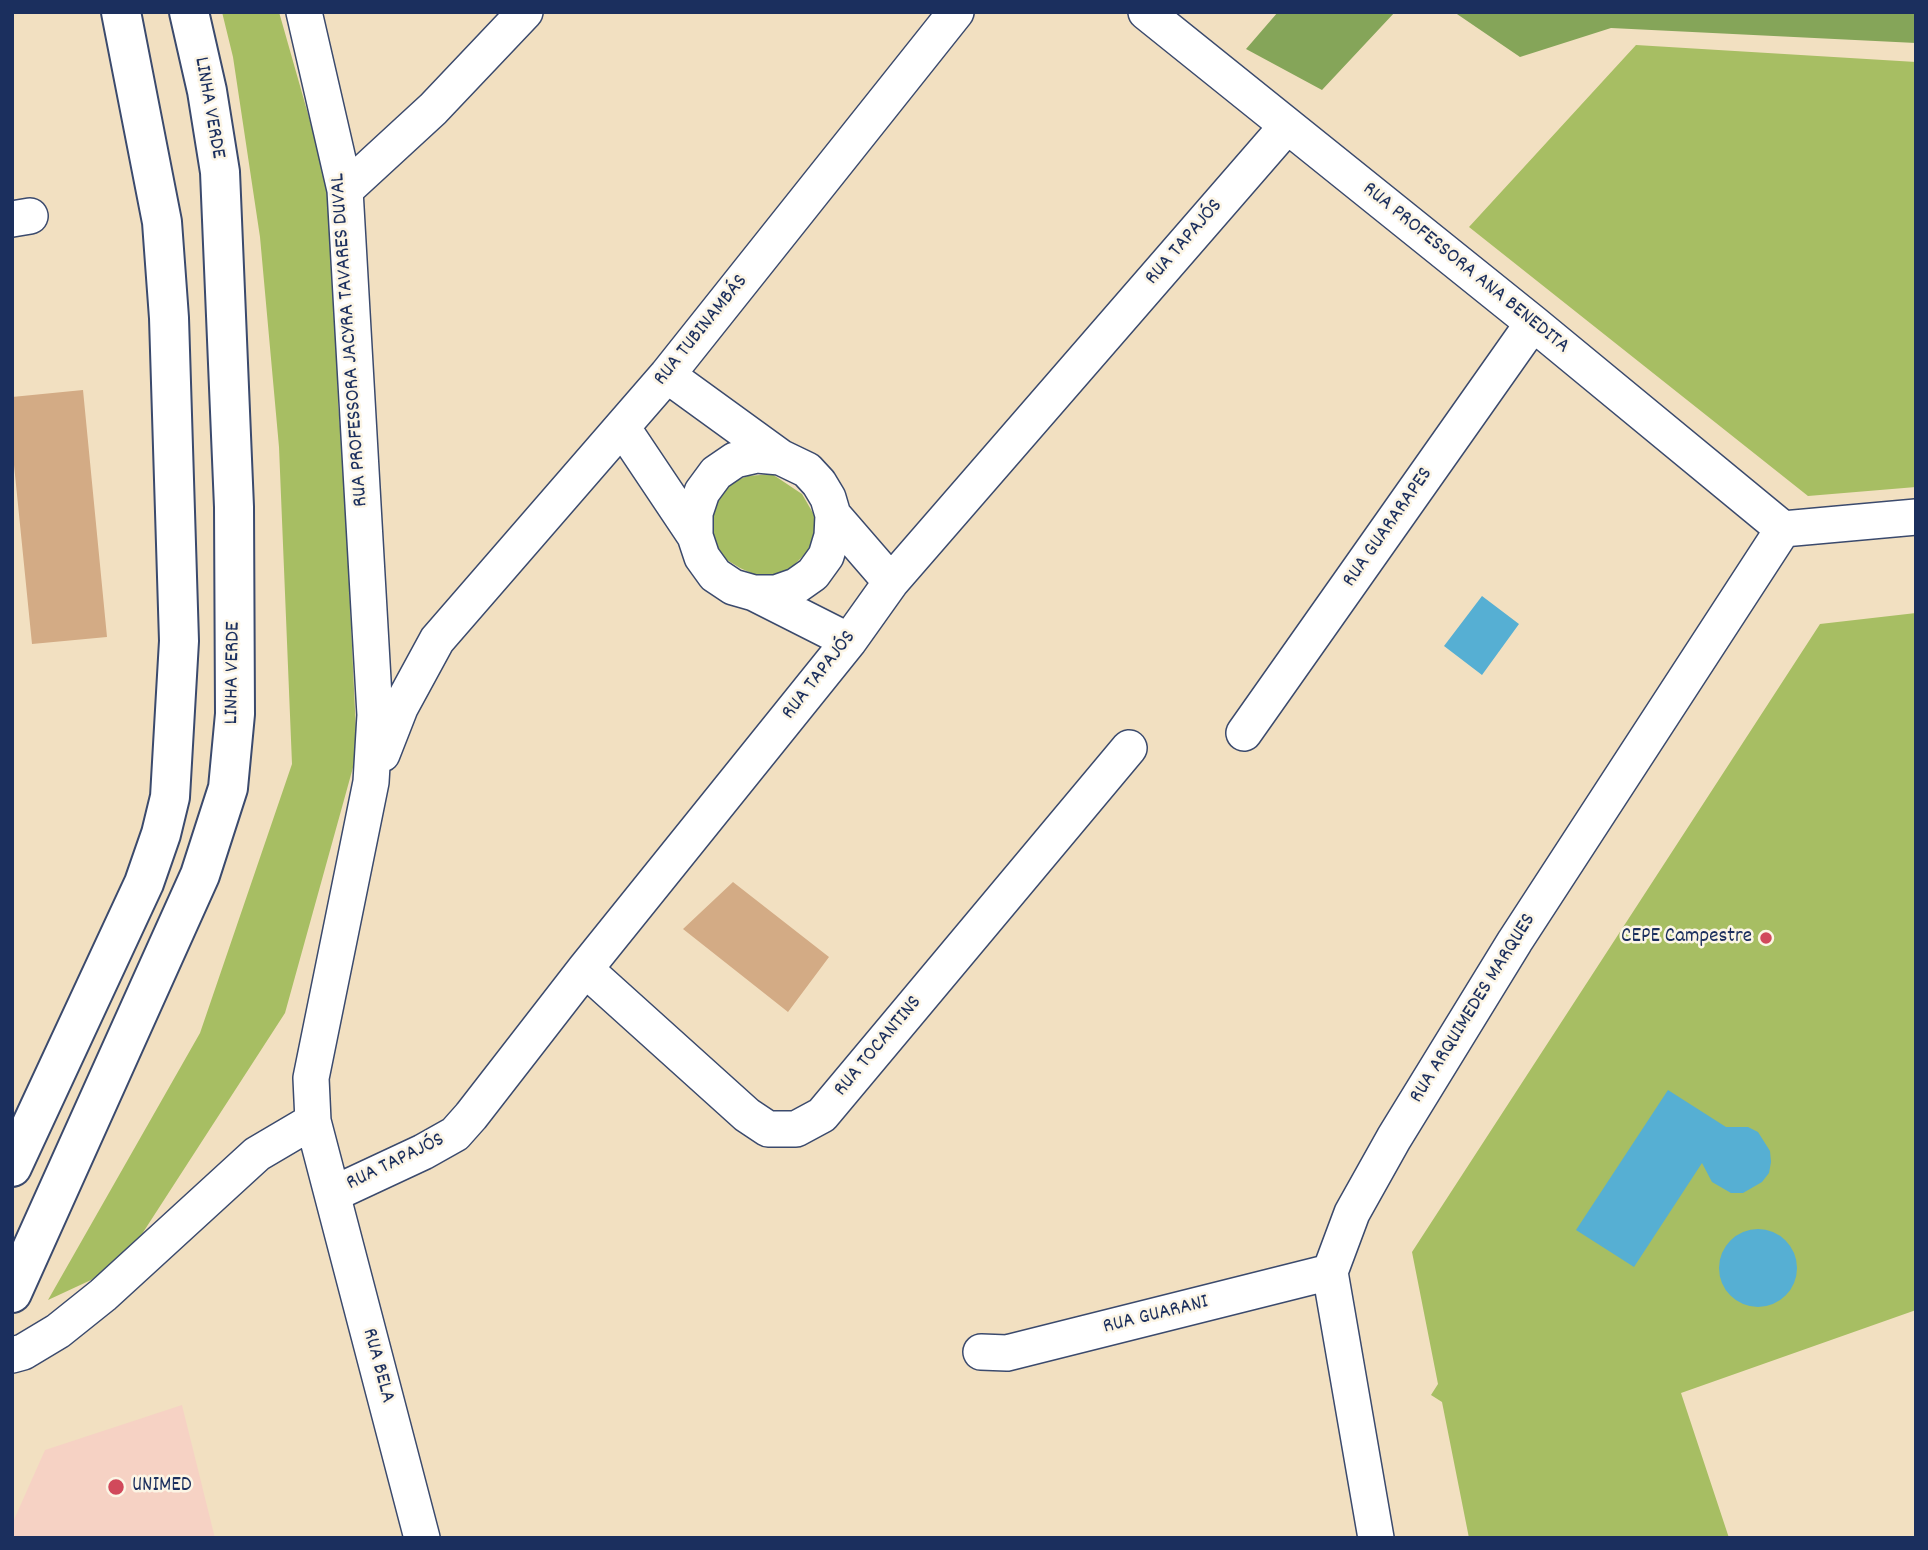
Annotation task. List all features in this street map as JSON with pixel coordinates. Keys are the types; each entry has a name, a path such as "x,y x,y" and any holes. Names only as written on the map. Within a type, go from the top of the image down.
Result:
{"highway":[{"path":"12,1167 144,883 170,797 179,641 169,318 162,222 121,12"},
{"name":"LINHA VERDE","path":"12,1293 200,874 228,789 235,714 234,507 220,172 207,91 189,12"}],"street":[{"name":"RUA PROFESSORA JACYRA TAVARES DUVAL","path":"304,12 345,190 375,715 371,782 311,1078 313,1121 333,1194"},
{"path":"345,190 433,109 525,12"},
{"name":"RUA TUBINAMBÁS","path":"437,640 667,375 956,12"},
{"name":"RUA PROFESSORA ANA BENEDITA","path":"1146,12 1533,323 1783,529"},
{"name":"RUA TAPAJÓS","path":"333,1194 455,1134 849,641 891,582 1287,125"},
{"name":"RUA GUARARAPES","path":"1244,733 1533,323"},
{"path":"667,375 780,457 807,470 828,498 833,515 832,537 825,556 813,574 796,586 776,593 754,593"},
{"path":"622,427 695,536 702,557 715,575 733,587 754,593 849,641"},
{"path":"695,536 695,513 702,492 716,473 735,460 757,455 780,457"},
{"path":"833,515 891,582"},
{"path":"1783,529 1916,517"},
{"name":"RUA ARQUIMEDES MARQUES","path":"1330,1272 1352,1213 1401,1126 1514,941 1783,529"},
{"path":"369,630 391,656 412,654 437,640"},
{"name":"RUA PROFESSORA JACYRA TAVARES DUVAL","path":"371,782 400,708 437,640"},
{"name":"RUA TOCANTINS","path":"585,969 747,1115 768,1129 796,1129 822,1115 1129,748"},
{"path":"12,1355 23,1352 58,1331 103,1294 257,1154 313,1121"},
{"name":"RUA BELA","path":"333,1194 422,1538"},
{"path":"1330,1272 1376,1538"},
{"name":"RUA GUARANI","path":"981,1352 1007,1353 1330,1272"}],"shaded area":[{"name":"UNIMED","path":"182,1405 215,1538 12,1538 12,1524 45,1450"}],"green space":[{"path":"222,12 279,12 335,209 338,403 344,474 357,753 285,1013 131,1251 91,1280 48,1300 200,1033 292,764 279,447 260,237 233,57"},
{"path":"1278,12 1395,12 1322,90 1246,49"},
{"path":"1454,12 1916,12 1916,43 1611,28 1520,57"},
{"path":"1636,45 1916,62 1916,487 1808,496 1469,227"},
{"path":"772,474 802,494 817,520 814,537 807,552 791,568 760,577 727,560 716,548 708,532 712,511 720,492 732,482 748,476"},
{"name":"CEPE Campestre","path":"1916,613 1916,1310 1681,1393 1729,1538 1469,1538 1442,1402 1431,1395 1438,1384 1412,1252 1820,624"}],"water":[{"path":"1482,596 1519,624 1482,675 1444,646"},
{"path":"1668,1090 1726,1127 1748,1127 1758,1132 1770,1151 1769,1173 1762,1182 1743,1193 1731,1193 1712,1182 1702,1163 1634,1267 1576,1230"},
{"path":"1758,1229 1773,1232 1785,1241 1794,1253 1797,1268 1794,1283 1785,1295 1773,1304 1758,1307 1743,1304 1731,1295 1722,1283 1719,1268 1722,1253 1731,1241 1743,1232"}],"building":[{"path":"83,390 107,637 32,644 12,445 12,397"},
{"path":"733,882 829,957 788,1012 683,929"}],"place":[{"name":"CEPE Campestre","path":"1766,938"},
{"name":"UNIMED","path":"116,1487"}]}
